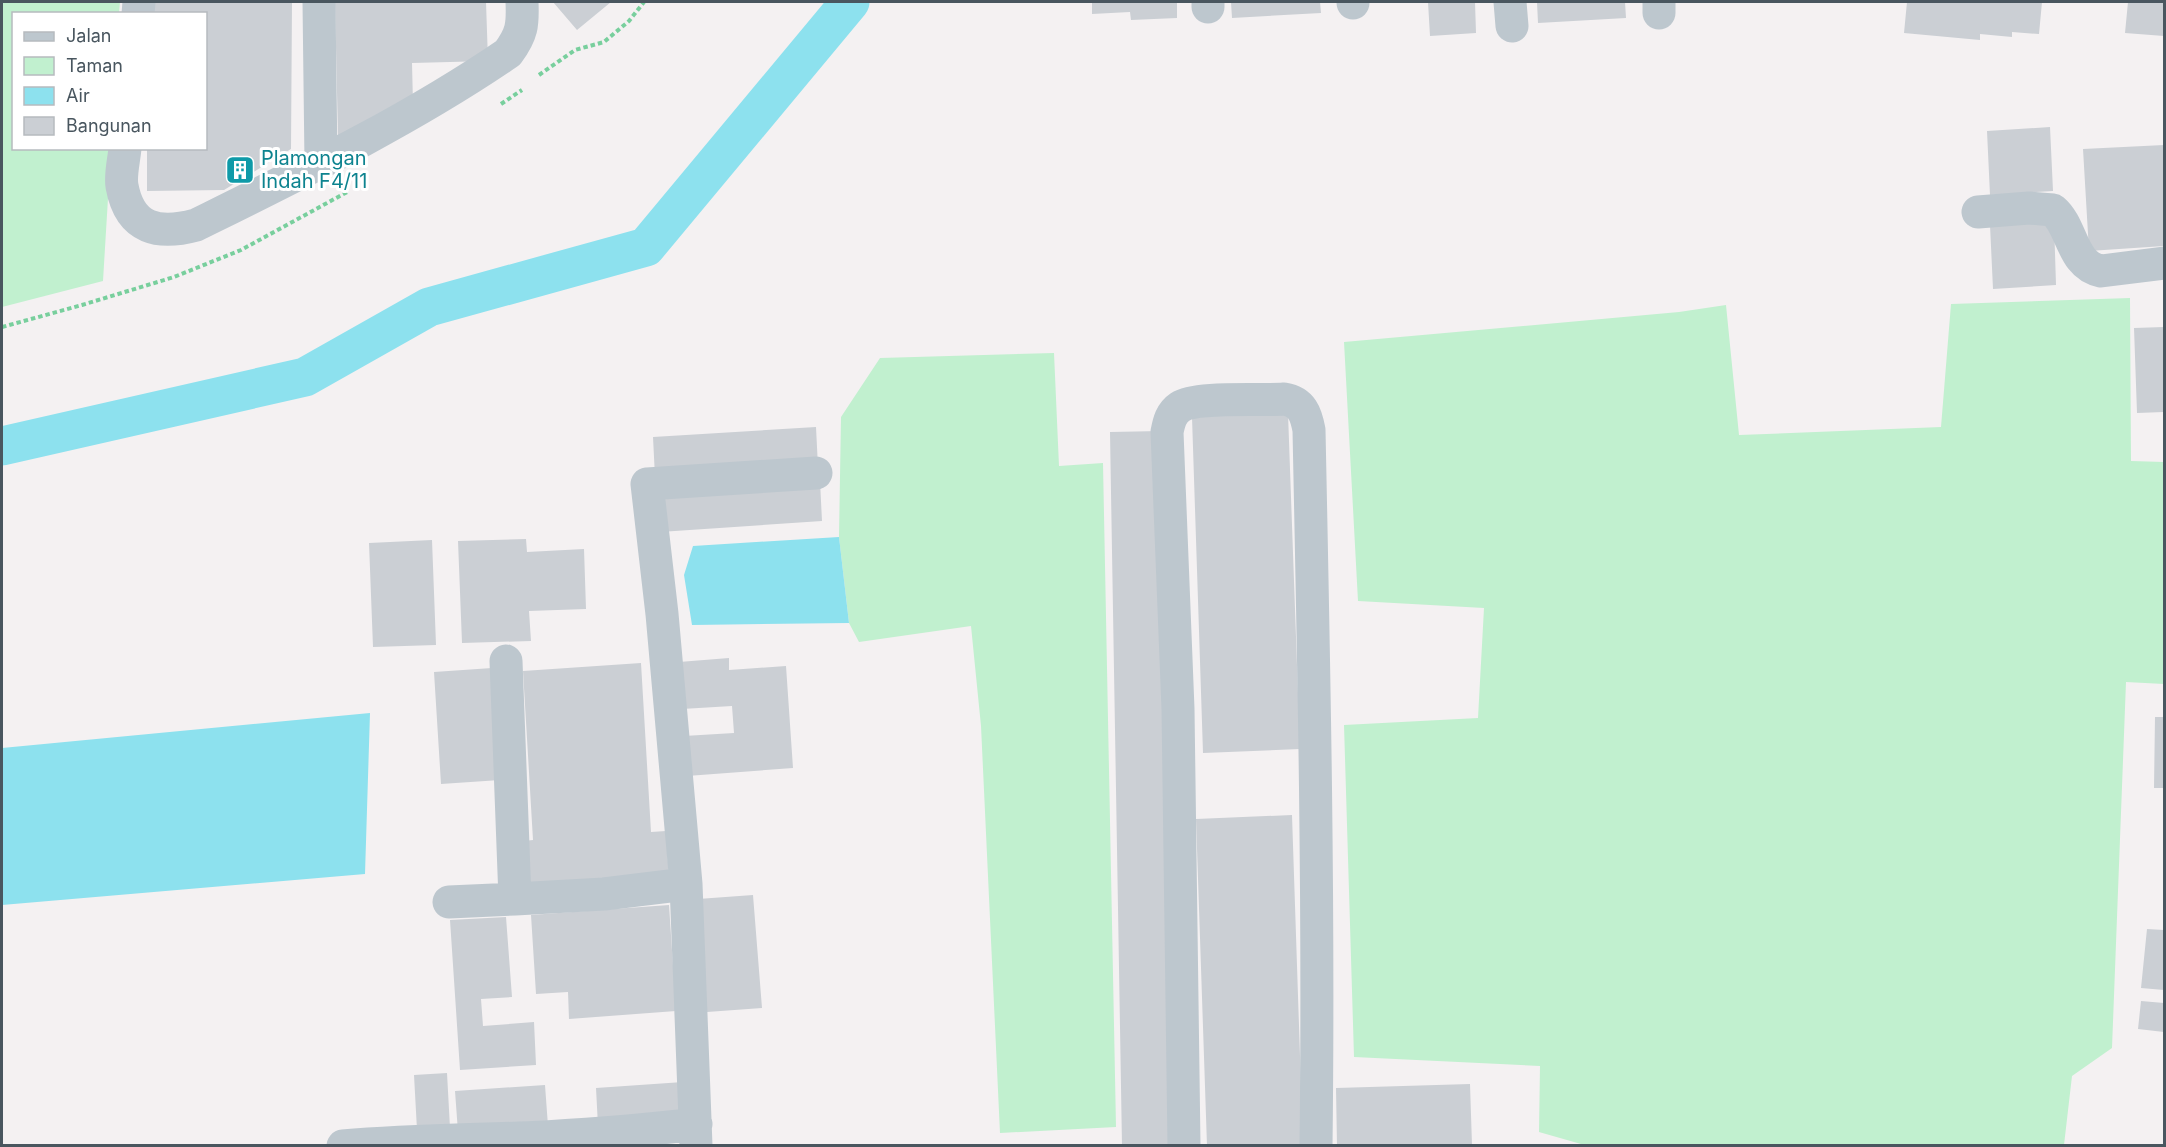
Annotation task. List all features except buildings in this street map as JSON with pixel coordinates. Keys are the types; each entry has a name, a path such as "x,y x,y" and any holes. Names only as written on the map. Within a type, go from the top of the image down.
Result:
{"street":[{"path":"319,2 321,163"},
{"path":"125,150 122,184 128,204 141,222 155,230 175,231 196,225 405,118 508,53 518,41 523,26 522,2"},
{"path":"1978,212 2029,208 2053,210 2062,221 2081,259 2093,269 2101,271 2164,263"},
{"path":"1184,1146 1178,709 1167,432 1169,421 1180,407 1196,401 1284,399 1295,402 1302,408 1309,430 1316,808 1318,1030 1316,1146"},
{"path":"344,1146 406,1141 544,1137 635,1131 696,1135 686,884 665,647 647,484 816,473"},
{"path":"506,661 515,899"},
{"path":"449,902 604,894 686,884"}],"green space":[{"path":"2,2 120,2 119,12 12,12 12,150 111,150 103,281 2,307"},
{"path":"2130,298 2131,461 2164,462 2164,684 2126,682 2112,1048 2072,1076 2064,1145 1581,1145 1539,1132 1540,1066 1354,1057 1344,725 1478,718 1484,608 1358,601 1344,342 1679,312 1726,305 1739,435 1941,427 1951,304"},
{"path":"1054,353 1059,466 1103,463 1116,1127 1000,1133 981,726 971,626 859,642 849,623 839,537 841,417 880,358"}],"water":[{"path":"839,537 849,623 692,625 684,575 693,546"},
{"path":"370,713 365,874 2,905 2,748"}],"waterway":[{"path":"2,446 305,377 429,307 646,247 850,2"}],"place":[{"name":"Plamongan Indah F4/11","path":"240,170"}]}
